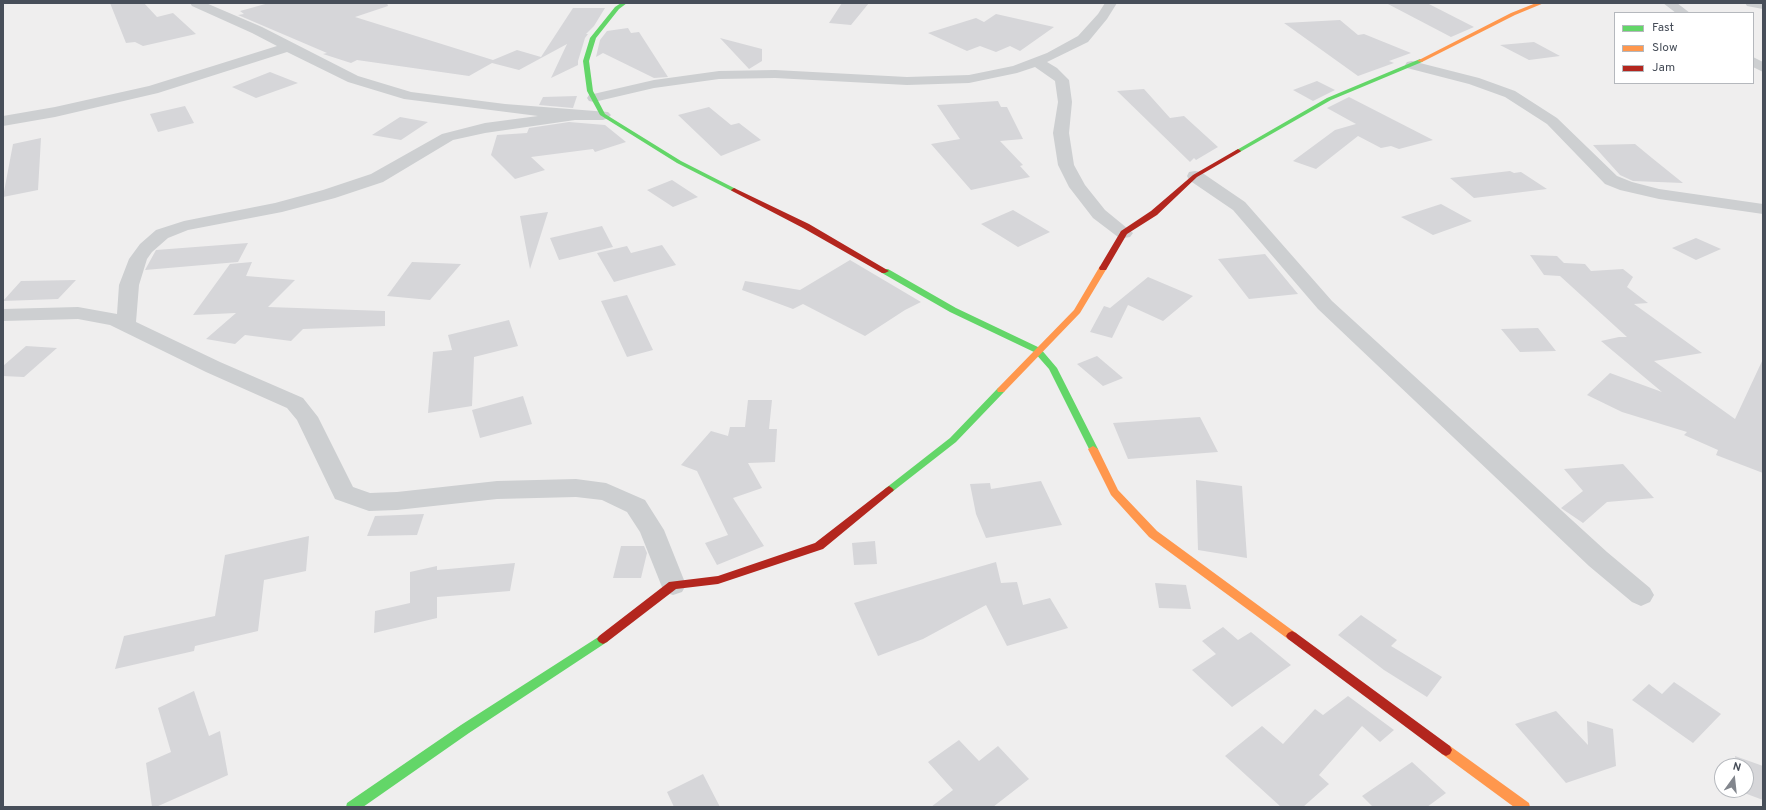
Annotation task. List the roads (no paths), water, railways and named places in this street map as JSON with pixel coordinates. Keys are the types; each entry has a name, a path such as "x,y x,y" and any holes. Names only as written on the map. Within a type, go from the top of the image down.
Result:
{"street":[{"path":"196,3 257,30 353,79 409,96 575,115 603,115"},
{"path":"624,3 617,8 593,38 586,61 590,91 603,115 679,162 806,226 953,310 1037,350 1053,368 1114,492 1153,534 1524,807"},
{"path":"594,98 654,84 719,75 775,74 907,81 969,79 1016,69 1052,56 1083,39 1112,3"},
{"path":"352,807 465,729 606,637 673,585 718,580 819,546 953,440 1037,350 1077,311 1124,233 1154,213 1195,176 1329,99 1412,65 1513,14 1541,3"},
{"path":"1669,3 1682,12"},
{"path":"1751,3 1763,5"},
{"path":"3,121 55,112 153,90 288,47"},
{"path":"1037,62 1052,71 1062,80 1065,102 1061,133 1068,171 1077,187 1099,214 1124,233"},
{"path":"1754,62 1763,68"},
{"path":"1412,65 1474,81 1510,94 1552,121 1610,180 1626,186 1659,194 1763,208"},
{"path":"126,324 129,285 138,259 146,248 162,234 184,226 276,208 376,178 448,136 485,128 575,115"},
{"path":"1195,176 1239,206 1325,305 1598,559 1641,595"},
{"path":"3,315 78,313 116,320 213,367 295,403 307,417 344,493 369,502 397,501 498,490 576,488 606,492 636,506 652,530 673,585"}]}
